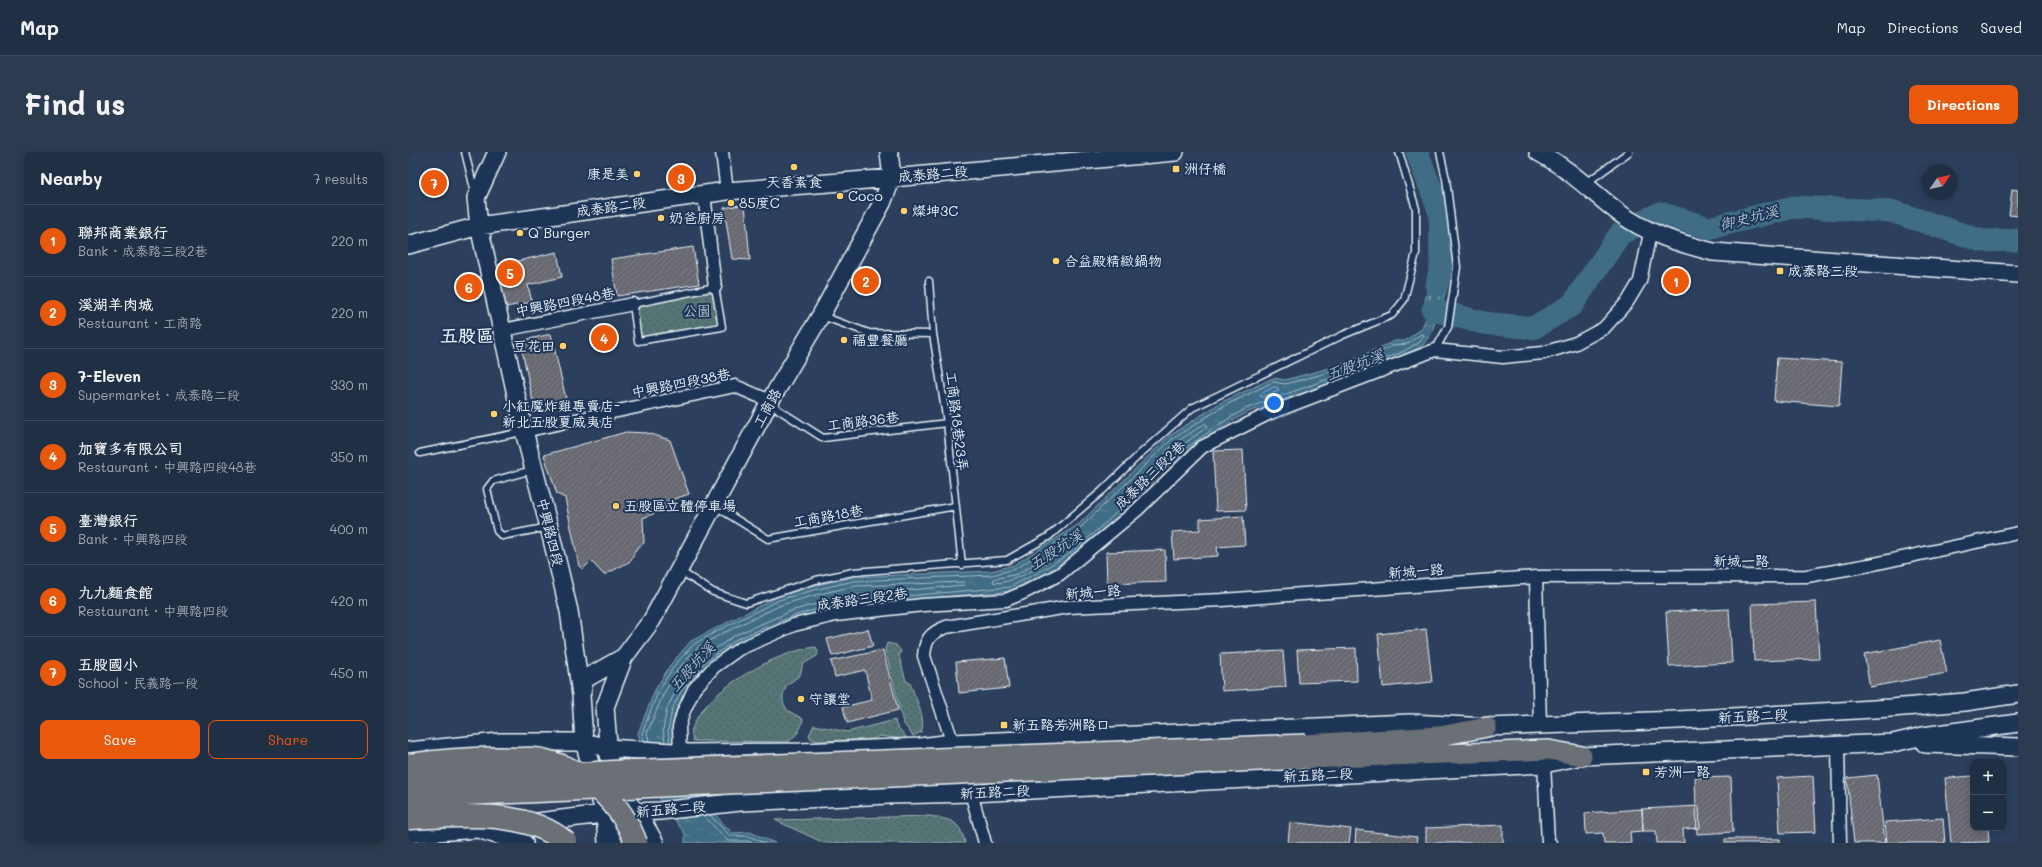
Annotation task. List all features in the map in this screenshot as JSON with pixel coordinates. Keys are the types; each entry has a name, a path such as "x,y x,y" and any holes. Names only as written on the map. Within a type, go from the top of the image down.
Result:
{"highway":[{"path":"408,765 492,757 542,760 573,770 596,785 615,805 633,834 636,843"},
{"path":"408,818 461,816 515,819 542,827 566,843"}],"main road":[{"path":"476,198 497,152"},
{"name":"工商路","path":"607,748 605,707 624,657 652,620 770,401 821,315 882,203 892,178 889,152"},
{"name":"成泰路二段","path":"408,245 479,226 727,191 892,178 1073,157 1175,152"},
{"path":"1538,152 1585,184 1619,213 1650,232 1678,243 1713,252 2018,274"},
{"name":"中興路四段","path":"476,198 479,226 524,431 569,611 581,695 584,742 605,815"},
{"name":"工商路","path":"581,695 585,679 624,657"},
{"name":"新五路二段","path":"408,751 500,742 584,742 607,748 680,752 814,751 888,748 952,743 1410,723 1486,727 1678,720 1891,708 1965,702 2018,694"},
{"name":"新五路二段","path":"408,834 478,829 740,802 971,793 1544,764 1582,756 1838,747 1893,743 1923,736 2018,723"},
{"name":"新五路二段","path":"408,798 1307,752 1440,736 1486,727"},
{"path":"1893,743 2018,747"},
{"path":"607,748 617,793 605,815 607,843"},
{"path":"888,748 863,754 856,759 852,770 858,781 869,789 889,795"},
{"name":"新五路二段","path":"408,783 621,770 1307,752 1549,750 1582,756"},
{"path":"814,751 825,757 831,767 830,787 827,793 818,799"},
{"path":"617,793 626,799 638,813 655,843"},
{"path":"605,815 621,843"},
{"path":"478,829 524,843"}],"street":[{"path":"722,152 727,191"},
{"name":"中興路四段48巷","path":"704,194 714,287"},
{"name":"成泰路三段2巷","path":"680,752 679,727 683,713 694,689 714,667 739,649 794,625 836,616 923,606 1006,600 1060,574 1137,510 1202,447 1268,414 1435,350 1503,357 1543,353 1583,339 1604,328 1628,301 1640,281 1650,232"},
{"name":"中興路四段48巷","path":"503,330 633,304"},
{"name":"中興路四段38巷","path":"524,431 735,386 770,401"},
{"name":"新城一路","path":"984,843 971,793 952,743 924,656 924,646 930,635 946,627 1068,607 1222,600 1536,577 1807,576 1868,565 2018,533"},
{"path":"1536,577 1540,725"},
{"path":"1838,747 1840,843"},
{"path":"1544,764 1550,843"}],"lane":[{"path":"465,152 476,198"},
{"path":"679,570 713,592 746,603 816,580 853,572 962,565 1007,560 1048,537 1102,491 1140,454 1192,408 1343,335 1392,315 1404,300 1416,253 1416,209 1399,152"},
{"path":"1435,350 1448,327 1457,267 1446,179 1440,152"},
{"path":"1585,184 1629,152"},
{"name":"工商路18巷23弄","path":"929,281 933,334 947,423 962,565"},
{"name":"中興路四段48巷","path":"714,287 722,327 638,341 633,304 714,287"},
{"path":"821,315 869,333 933,334"},
{"name":"工商路36巷","path":"770,401 779,410 823,438 947,423"},
{"path":"420,453 524,431"},
{"path":"534,469 493,481 487,489 497,531 502,536 549,527"},
{"name":"工商路18巷","path":"714,505 768,539 956,506"}],"green space":[{"name":"公園","path":"715,287 722,327 638,341 633,304"},
{"path":"887,643 896,645 901,651 899,656 906,681 910,683 923,721 921,732 913,736 903,723 885,649"},
{"path":"816,647 818,651 817,656 803,664 800,675 786,686 783,695 783,702 787,710 803,719 798,732 788,742 693,741 692,730 699,715 726,687 763,664 800,650"},
{"path":"895,720 896,725 906,737 903,739 880,736 873,739 817,741 811,739 809,735 814,725 847,732"},
{"path":"930,816 954,822 963,835 965,843 824,843 775,820"}],"water":[{"path":"1434,254 1452,257 1449,282 1431,334 1423,345 1402,357 1248,412 1222,427 1168,466 1116,518 1075,555 1043,575 1011,591 848,605 797,619 739,643 707,665 684,694 676,710 672,731 677,752 690,787 732,833 750,832 775,843 685,843 685,834 654,791 638,733 655,690 671,664 691,641 777,597 812,586 854,577 991,571 1014,565 1079,524 1169,436 1220,403 1273,378 1285,380 1337,366 1395,341 1405,341 1421,329 1427,317 1425,302"}],"building":[{"path":"2012,189 2018,190 2018,216 2009,215"},
{"path":"745,204 750,260 732,259 724,208"},
{"path":"693,247 699,284 617,296 611,259"},
{"path":"557,252 562,277 528,285 532,302 506,307 496,266"},
{"path":"551,334 567,403 535,411 520,341"},
{"path":"1777,358 1842,362 1839,406 1774,401"},
{"name":"五股區立體停車場","path":"626,432 648,433 670,440 689,494 666,502 665,509 643,518 644,543 636,549 631,561 604,575 591,561 583,569 579,566 565,498 557,494 544,455"},
{"path":"1243,450 1246,510 1216,511 1213,451"},
{"path":"1243,516 1245,545 1217,547 1218,556 1174,559 1172,532 1200,530 1200,519"},
{"path":"1165,550 1166,582 1107,584 1106,552"},
{"path":"1816,602 1819,659 1754,661 1752,604"},
{"path":"1729,609 1732,663 1669,666 1666,612"},
{"path":"868,629 873,646 832,656 827,639"},
{"path":"1426,629 1432,682 1383,687 1378,634"},
{"path":"1940,640 1947,673 1870,687 1864,654"},
{"path":"1356,648 1357,681 1299,683 1297,650"},
{"path":"883,650 898,710 847,723 843,707 872,700 865,670 835,677 831,661"},
{"path":"1283,651 1286,687 1222,691 1220,654"},
{"path":"1005,658 1009,688 959,693 956,662"},
{"path":"1877,775 1885,843 1854,843 1847,778"},
{"path":"1813,776 1816,832 1780,833 1777,778"},
{"path":"1970,776 1970,831 1988,831 1989,842 1951,843 1945,778"},
{"path":"1731,777 1733,832 1697,834 1695,778"},
{"path":"1699,806 1700,828 1683,829 1684,843 1657,843 1656,831 1643,831 1642,809"},
{"path":"1642,809 1643,831 1630,832 1631,843 1604,843 1603,833 1586,834 1585,813"},
{"path":"1943,818 1945,843 1887,843 1885,822"},
{"path":"1290,822 1351,829 1349,843 1288,843"},
{"path":"1503,825 1503,843 1426,843 1426,828"},
{"path":"1356,830 1417,837 1416,843 1355,843"},
{"path":"1725,839 1780,839 1780,843 1725,843"}],"waterway":[{"name":"五股坑溪","path":"1417,152 1440,213 1441,266 1437,285"},
{"name":"御史坑溪","path":"1433,310 1484,323 1533,328 1572,305 1620,234 1660,213 1709,228 1794,207 1891,211 1983,241 2018,240"}],"place":[{"name":"天香素食","path":"794,167"},
{"name":"洲仔橋","path":"1176,169"},
{"name":"康是美","path":"637,174"},
{"name":"7-Eleven","path":"681,178"},
{"name":"五股國小","path":"434,183"},
{"name":"Coco","path":"840,196"},
{"name":"85度C","path":"731,203"},
{"name":"燦坤3C","path":"904,211"},
{"name":"奶爸廚房","path":"661,218"},
{"name":"Q Burger","path":"520,233"},
{"name":"合益殿精緻鍋物","path":"1056,261"},
{"name":"成泰路三段","path":"1780,271"},
{"name":"臺灣銀行","path":"510,273"},
{"name":"溪湖羊肉城","path":"866,281"},
{"name":"聯邦商業銀行","path":"1676,281"},
{"name":"九九麵食館","path":"469,287"},
{"name":"加寶多有限公司","path":"604,338"},
{"name":"福豐餐廳","path":"844,340"},
{"name":"豆花田","path":"563,346"},
{"name":"小紅魔炸雞專賣店- 新北五股夏威夷店","path":"494,414"},
{"name":"五股區立體停車場","path":"616,506"},
{"name":"守讓堂","path":"801,699"},
{"name":"新五路芳洲路口","path":"1004,725"},
{"name":"芳洲一路","path":"1646,772"}],"district":[{"name":"五股區","path":"467,336"}]}
